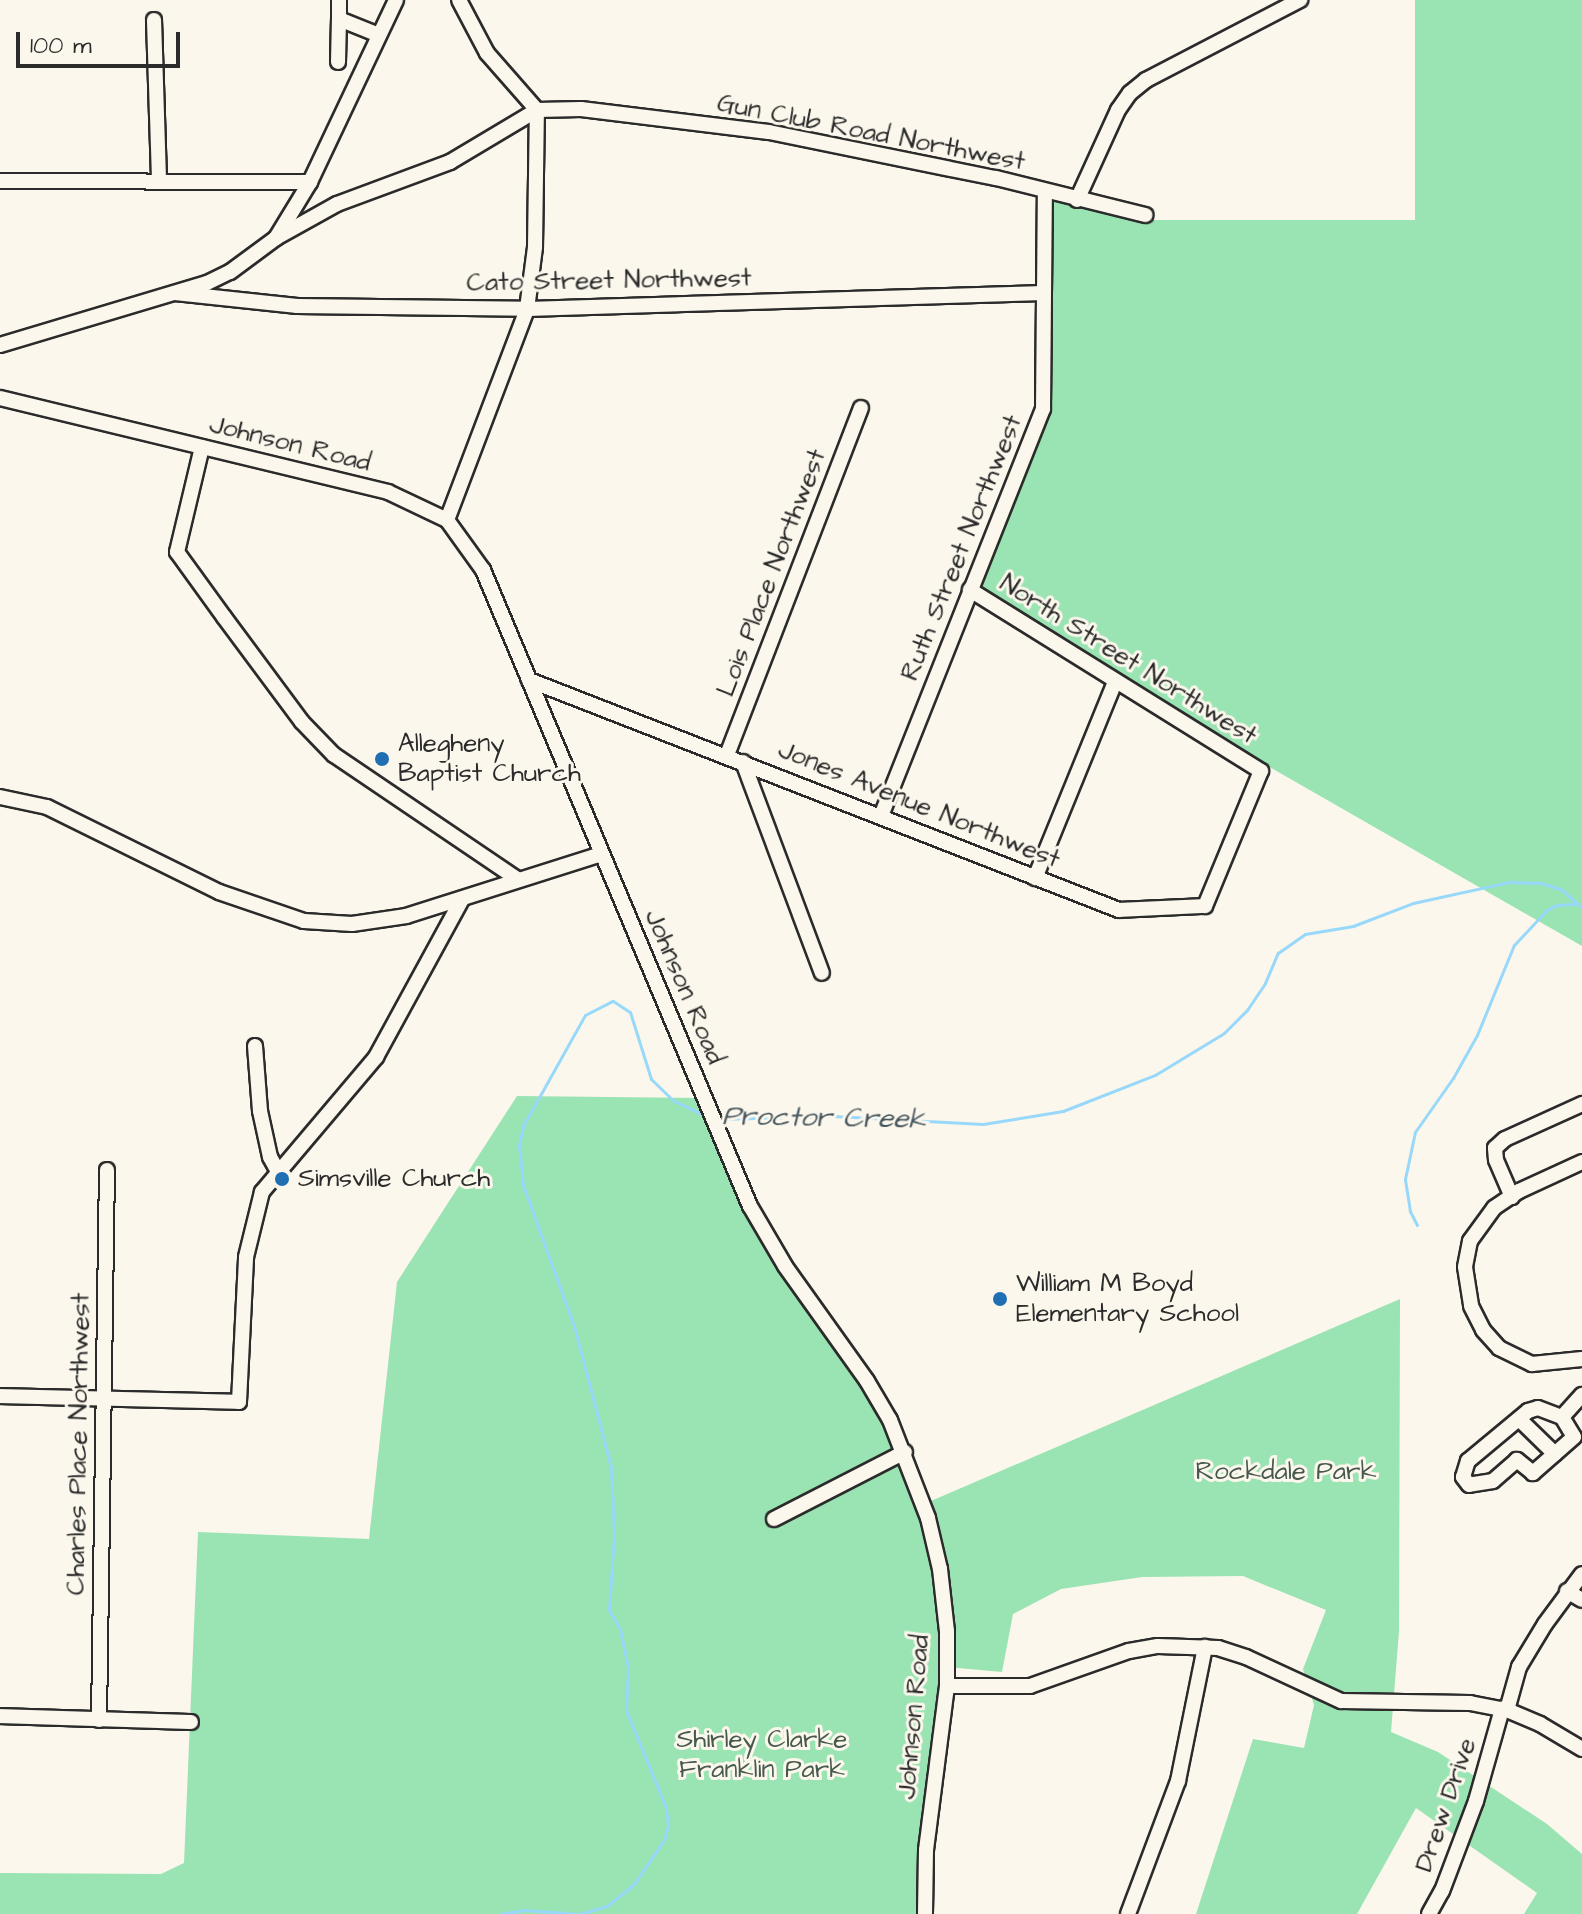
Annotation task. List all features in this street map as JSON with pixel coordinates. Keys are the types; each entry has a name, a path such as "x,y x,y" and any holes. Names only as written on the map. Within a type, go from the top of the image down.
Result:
{"street":[{"path":"338,62 339,0"},
{"path":"0,345 175,293 230,272 276,238 310,182 396,0"},
{"path":"447,520 527,309 535,247 537,110 487,53 459,0"},
{"path":"1077,200 1118,110 1130,93 1146,80 1300,0"},
{"path":"339,19 379,35"},
{"path":"154,20 159,181"},
{"name":"Gun Club Road Northwest","path":"276,238 337,204 450,162 537,110 581,109 769,132 996,178 1145,215"},
{"path":"0,181 310,182"},
{"name":"Ruth Street Northwest","path":"881,816 1043,409 1045,192"},
{"name":"Cato Street Northwest","path":"175,293 297,306 527,309 1044,293"},
{"name":"Johnson Road","path":"0,398 388,492 447,520 483,570 716,1126 765,1233 867,1381 905,1452 928,1518 940,1569 947,1631 947,1686 926,1850 925,1914"},
{"name":"Lois Place Northwest","path":"727,755 861,408"},
{"path":"202,447 177,552 224,617 302,722 334,755 517,879"},
{"name":"North Street Northwest","path":"970,590 1261,771 1241,815"},
{"name":"Jones Avenue Northwest","path":"529,680 1119,910 1205,906 1241,815"},
{"path":"1035,878 1115,682"},
{"path":"743,762 822,973"},
{"path":"0,797 47,807 219,892 304,921 352,924 406,916 601,854"},
{"path":"0,1396 239,1402 251,1226 262,1192 376,1057 462,899"},
{"path":"255,1046 260,1111 270,1157 279,1173"},
{"path":"1512,1197 1496,1160 1495,1148 1505,1139 1582,1104"},
{"path":"1582,1162 1494,1208 1470,1241 1465,1267 1471,1306 1483,1330 1499,1348 1532,1364 1557,1364 1582,1359"},
{"name":"Charles Place Northwest","path":"99,1720 107,1170"},
{"path":"1562,1417 1582,1395"},
{"path":"1538,1408 1562,1417 1574,1437 1533,1473 1517,1460 1493,1481 1469,1485 1463,1477 1468,1461 1519,1419 1538,1408"},
{"path":"1519,1419 1555,1454"},
{"path":"774,1519 905,1452"},
{"name":"Drew Drive","path":"1429,1914 1442,1891 1476,1801 1519,1667 1567,1591 1582,1574"},
{"path":"1567,1591 1582,1600"},
{"path":"947,1686 1030,1686 1129,1651 1158,1646 1205,1647 1246,1657 1341,1701 1470,1703 1504,1709 1540,1724 1582,1749"},
{"path":"1128,1914 1178,1781 1205,1647"},
{"path":"0,1716 191,1722"}],"green space":[{"path":"1415,0 1582,0 1582,946 968,594 1041,407 1043,192 1147,220 1415,220"},
{"path":"517,1096 700,1098 752,1216 854,1357 924,1504 1400,1299 1399,1631 1391,1732 1438,1752 1547,1824 1582,1854 1582,1914 1524,1914 1537,1893 1416,1808 1357,1914 1196,1914 1253,1739 1304,1748 1314,1705 1303,1669 1326,1610 1243,1576 1142,1577 1061,1589 1013,1614 1002,1672 947,1667 921,1914 0,1914 0,1873 161,1874 184,1863 198,1532 369,1539 397,1282"}],"waterway":[{"name":"Proctor Creek","path":"720,1119 833,1116 983,1124 1063,1111 1155,1075 1224,1033 1247,1010 1265,983 1278,953 1305,934 1353,926 1413,903 1509,882 1541,883 1562,890 1582,908"},
{"path":"1417,1225 1410,1211 1405,1179 1415,1132 1453,1078 1477,1035 1514,945 1547,910 1556,905 1574,904"},
{"name":"Proctor Creek","path":"500,1914 525,1910 580,1914 607,1906 634,1884 664,1840 668,1825 666,1808 626,1710 628,1667 620,1629 609,1610 614,1534 611,1467 574,1326 523,1185 519,1145 523,1126 585,1015 613,1001 630,1012 651,1079 674,1101 709,1117"}],"place":[{"name":"Allegheny Baptist Church","path":"382,759"},
{"name":"Simsville Church","path":"282,1179"},
{"name":"William M Boyd Elementary School","path":"1000,1299"}],"park label":[{"name":"Rockdale Park","path":"1286,1472"},
{"name":"Shirley Clarke Franklin Park","path":"762,1755"}]}
